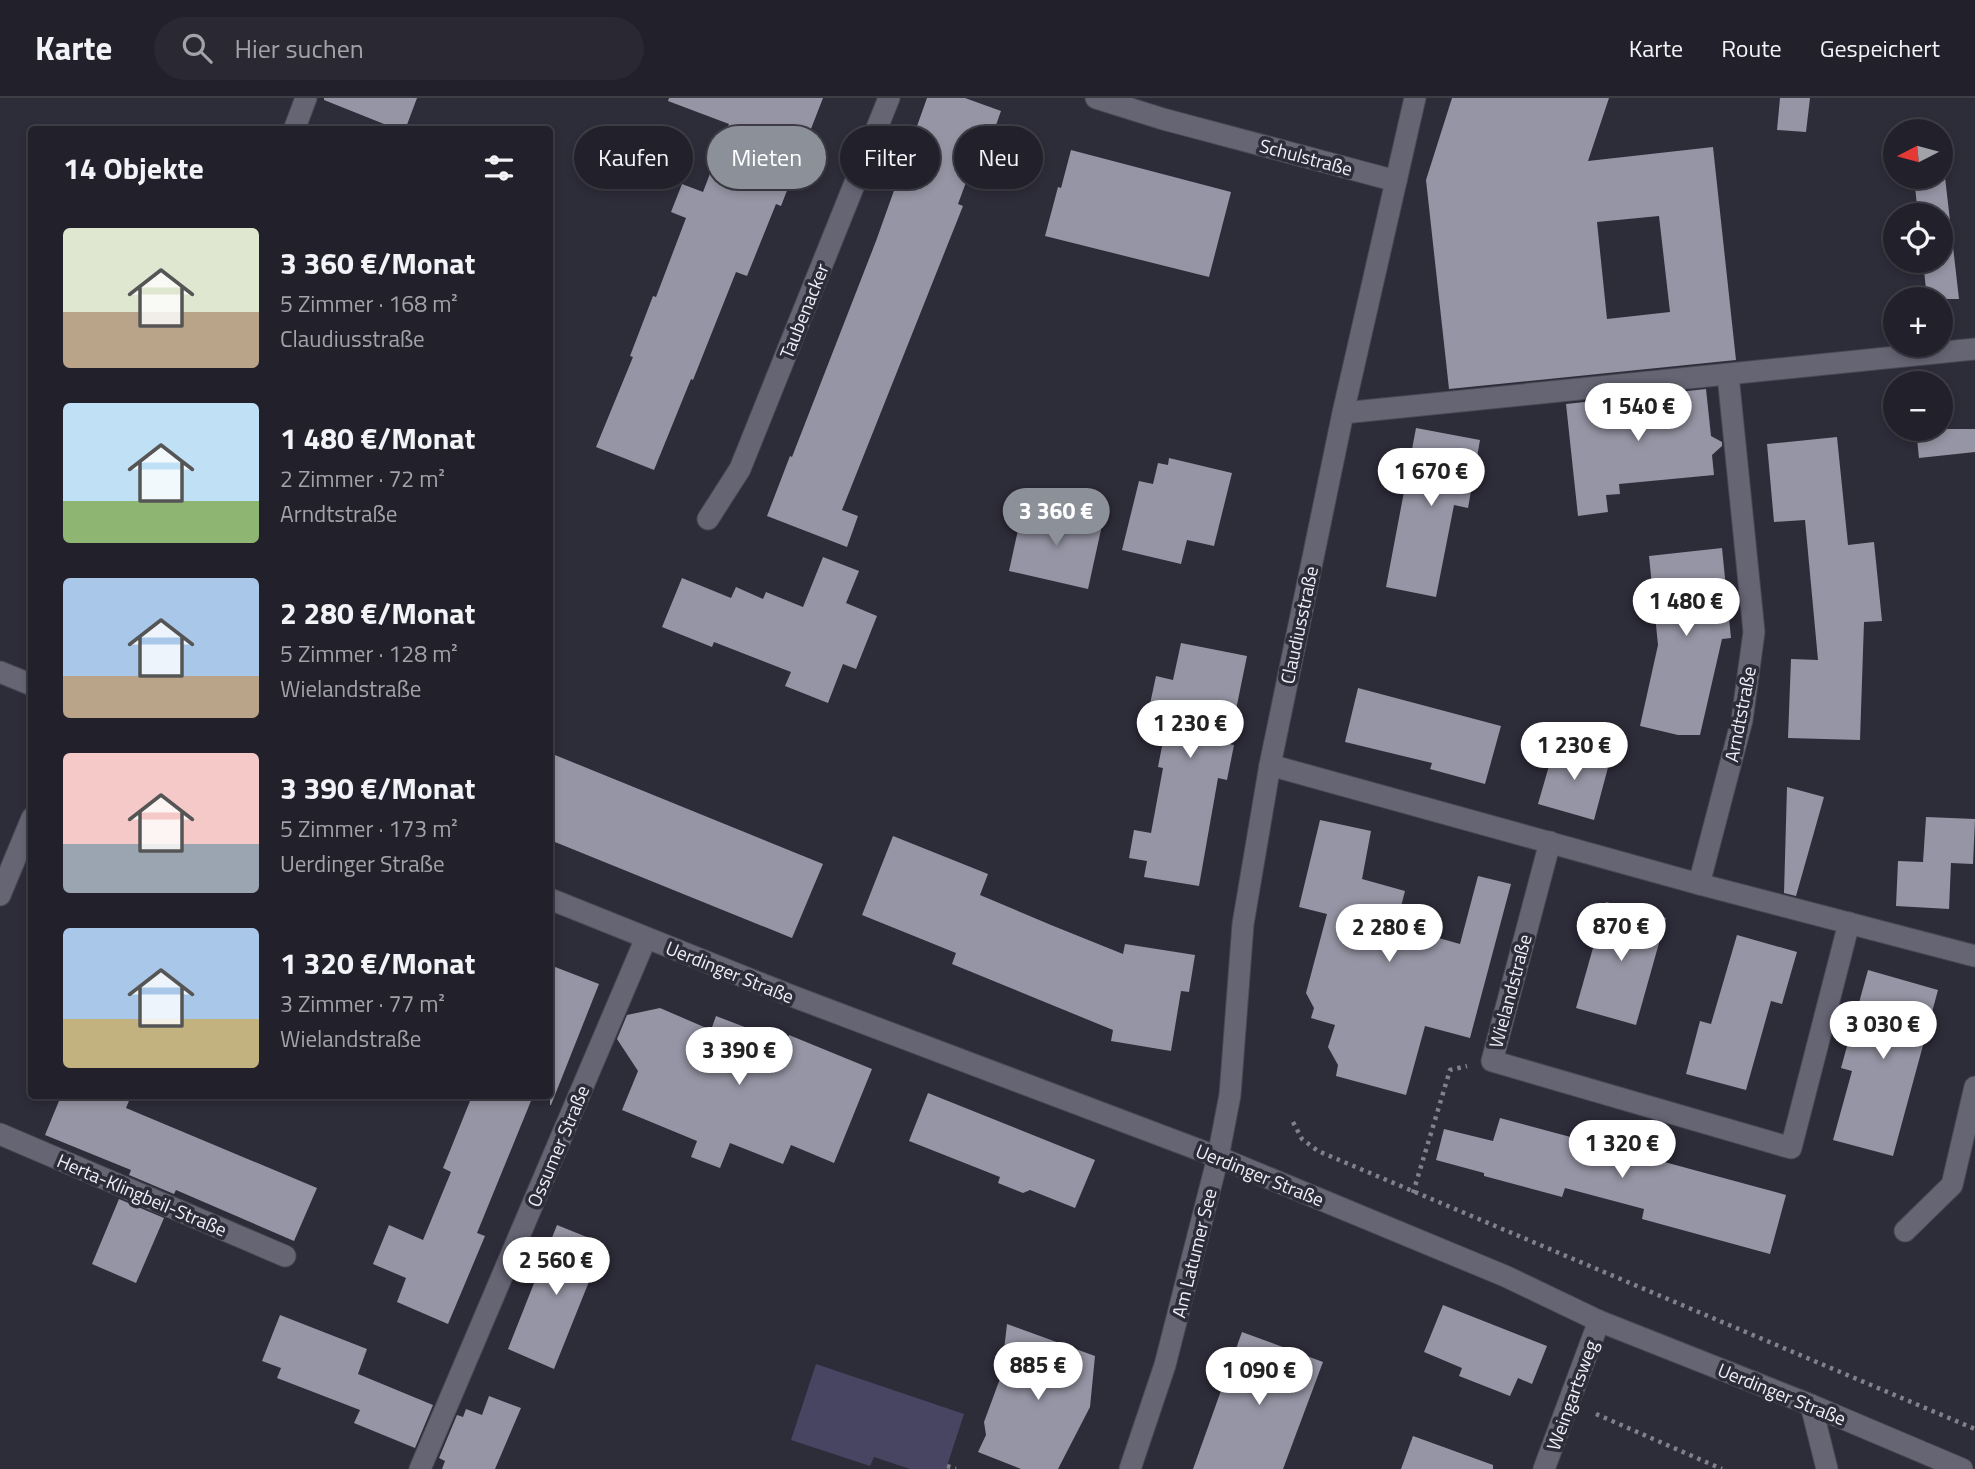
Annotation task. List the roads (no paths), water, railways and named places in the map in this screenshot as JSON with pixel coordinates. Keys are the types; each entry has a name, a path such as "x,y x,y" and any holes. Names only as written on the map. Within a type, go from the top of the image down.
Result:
{"street":[{"path":"296,126 306,98"},
{"name":"Taubenacker","path":"708,519 740,469 890,98"},
{"name":"Schulstraße","path":"1096,98 1163,120 1396,181"},
{"name":"Claudiusstraße","path":"1218,1157 1230,1095 1243,925 1270,765 1343,413 1415,98"},
{"path":"1343,413 1975,349"},
{"name":"Arndtstraße","path":"1699,884 1742,720 1754,632 1728,375"},
{"path":"0,672 28,683"},
{"path":"1270,765 1699,884 1975,956"},
{"path":"0,894 28,828"},
{"name":"Wielandstraße","path":"1550,842 1492,1061 1791,1148 1849,923"},
{"name":"Uerdinger Straße","path":"553,900 792,996 1218,1157 1504,1276 1599,1321 1811,1405 1962,1469"},
{"name":"Ossumer Straße","path":"420,1469 646,938"},
{"path":"1905,1231 1952,1185 1975,1087"},
{"name":"Herta-Klingbeil-Straße","path":"0,1135 285,1256"},
{"name":"Am Latumer See","path":"1130,1469 1165,1364 1218,1157"},
{"name":"Weingartsweg","path":"1544,1469 1599,1321"},
{"path":"1811,1405 1826,1469"}]}
